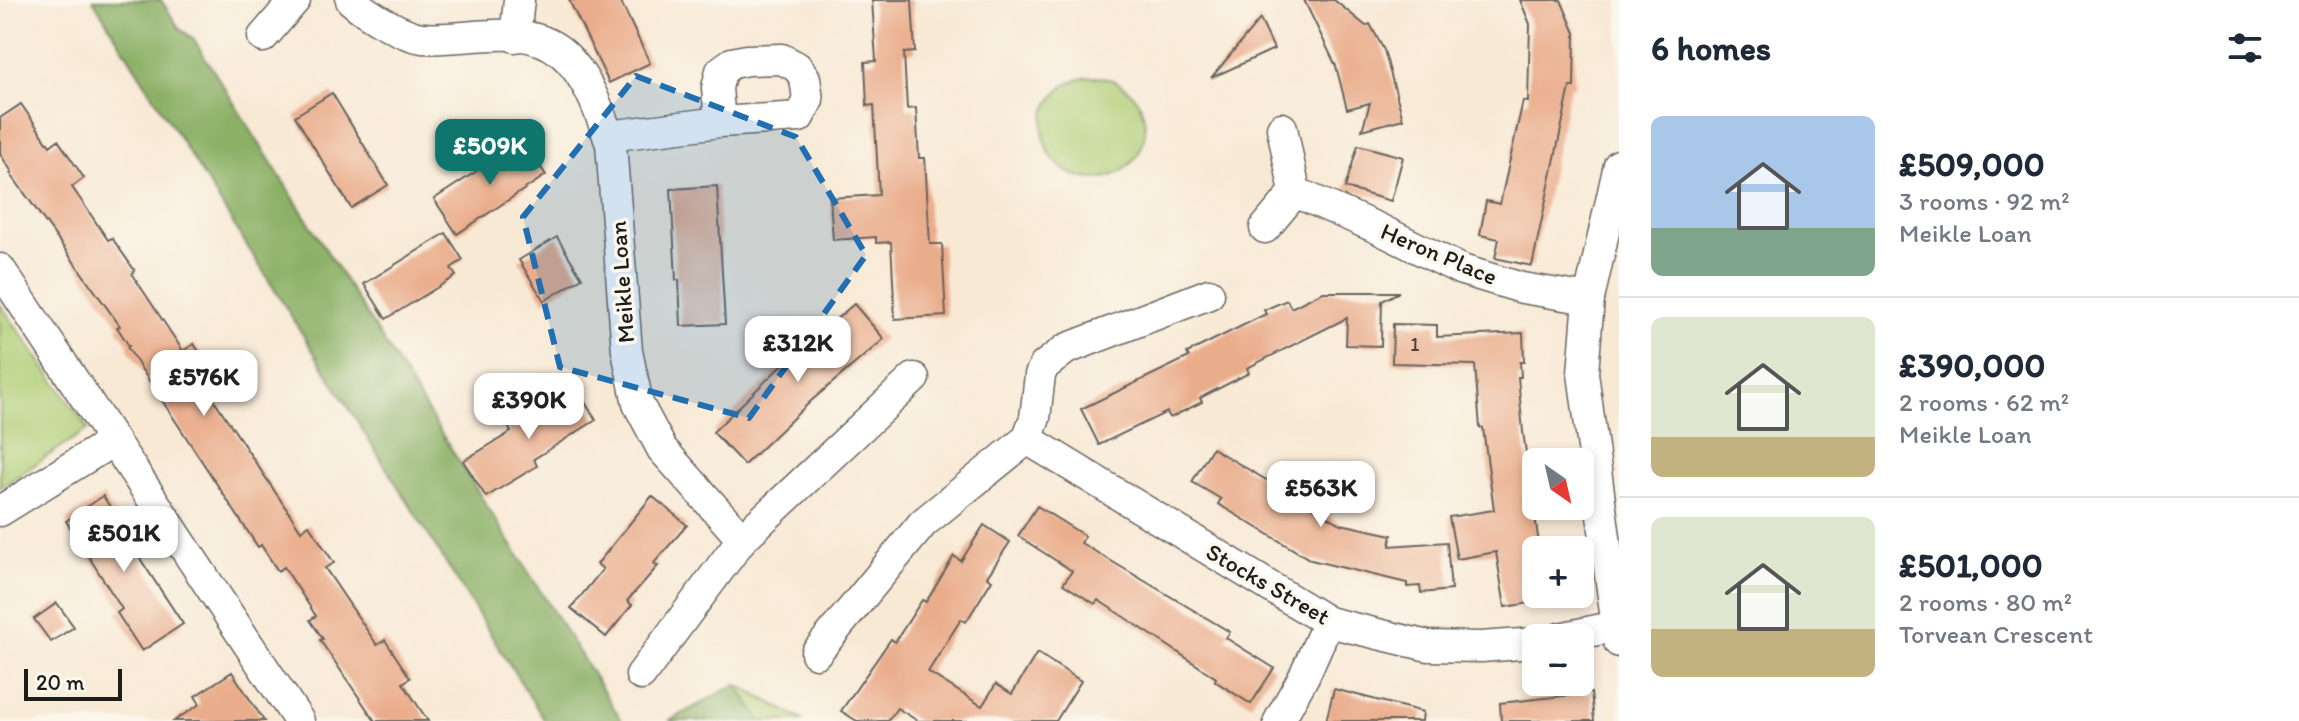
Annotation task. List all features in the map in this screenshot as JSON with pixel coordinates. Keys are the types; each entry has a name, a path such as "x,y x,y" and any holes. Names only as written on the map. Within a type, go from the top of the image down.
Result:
{"street":[{"path":"263,37 295,0"},
{"name":"Meikle Loan","path":"351,0 367,14 419,38 515,37 539,40 559,50 576,67 601,115 608,136 627,351 638,404 662,449 742,539"},
{"path":"515,37 519,0"},
{"path":"608,136 720,122"},
{"path":"1265,228 1295,192 1282,128"},
{"path":"1594,636 1618,634 1583,373 1589,299 1619,165"},
{"name":"Heron Place","path":"1295,192 1462,270 1522,288 1589,299"},
{"path":"0,269 299,721"},
{"path":"816,653 923,523 1027,439 1035,418 1040,375 1044,366 1066,349 1209,294"},
{"path":"641,675 742,539 914,378"},
{"name":"Stocks Street","path":"1027,439 1328,622 1428,646 1522,644"},
{"path":"0,511 113,441"},
{"path":"1279,721 1304,676 1328,622"}],"highlighted area":[{"path":"636,76 796,137 866,255 749,418 560,367 523,217"}],"green space":[{"path":"93,0 161,0 180,29 193,38 622,721 545,721"},
{"path":"1094,77 1113,81 1130,92 1141,109 1145,128 1141,147 1130,164 1113,175 1094,179 1075,175 1058,164 1047,147 1043,128 1047,109 1058,92 1075,81"},
{"path":"0,304 88,429 0,488"},
{"path":"736,684 804,721 761,721"},
{"path":"736,684 761,721 669,721"}],"building":[{"path":"569,0 620,0 650,63 609,83"},
{"path":"872,0 912,0 915,52 904,53 907,109 916,108 919,158 925,158 930,244 942,244 946,316 895,319 891,242 876,243 876,237 833,240 830,198 879,195 874,105 867,106 865,62 876,61"},
{"path":"1304,0 1334,0 1366,26 1370,24 1384,50 1403,119 1362,130 1370,103 1347,109 1336,66"},
{"path":"1520,0 1561,0 1575,33 1574,87 1570,87 1532,266 1495,258 1499,239 1480,235 1486,201 1500,204 1523,101 1528,102 1530,24"},
{"path":"1260,19 1274,49 1211,78"},
{"path":"332,93 388,185 351,208 295,116"},
{"path":"21,104 50,146 58,140 84,178 72,187 108,240 112,238 135,271 132,274 183,351 194,344 220,384 209,392 301,531 309,525 334,563 325,568 377,645 385,640 410,678 403,683 428,721 375,721 320,640 323,639 310,620 316,616 284,567 278,571 261,545 258,547 127,347 117,327 120,326 10,173 0,154 0,118"},
{"path":"523,141 546,175 457,234 434,199"},
{"path":"1358,145 1403,157 1391,201 1345,188"},
{"path":"717,186 725,324 681,326 671,189"},
{"path":"446,233 463,260 451,268 456,276 386,319 364,284"},
{"path":"557,237 582,278 544,301 519,260"},
{"path":"1323,292 1399,292 1382,301 1381,346 1346,345 1347,318 1247,368 1249,373 1200,398 1202,402 1170,418 1167,412 1099,445 1081,409 1189,357 1187,353 1266,314 1264,310 1287,300 1291,308"},
{"path":"854,304 884,339 811,401 744,465 713,432 780,367"},
{"path":"1393,324 1437,325 1437,337 1523,333 1524,362 1520,362 1521,377 1518,377 1525,448 1522,448 1522,520 1536,520 1538,536 1522,536 1522,604 1505,607 1496,552 1457,559 1449,517 1494,510 1483,428 1480,428 1475,365 1392,363"},
{"path":"574,385 596,420 534,459 537,466 486,497 463,461 511,432 508,426"},
{"path":"1212,448 1341,524 1392,535 1390,546 1447,542 1451,590 1421,593 1420,586 1407,587 1407,583 1311,560 1218,504 1221,499 1192,482"},
{"path":"103,496 183,624 142,651 117,613 122,609 66,521"},
{"path":"652,496 687,525 654,563 658,566 627,601 632,605 606,637 571,608 603,569 597,564"},
{"path":"1037,506 1085,536 1081,543 1230,632 1226,638 1274,668 1251,704 1098,600 1095,604 1063,584 1072,571 1018,536"},
{"path":"984,525 1010,542 987,577 992,580 966,622 961,619 928,672 982,706 996,684 1012,694 1037,653 1081,681 1056,721 918,721 897,708 888,721 857,721 841,711 891,639 895,642 922,600 926,602 954,556 961,561"},
{"path":"57,603 74,627 51,642 34,619"},
{"path":"232,672 264,721 174,721 200,704 195,696"},
{"path":"1334,689 1423,712 1422,721 1326,721"},
{"path":"1591,696 1594,721 1501,721 1500,703"}]}
